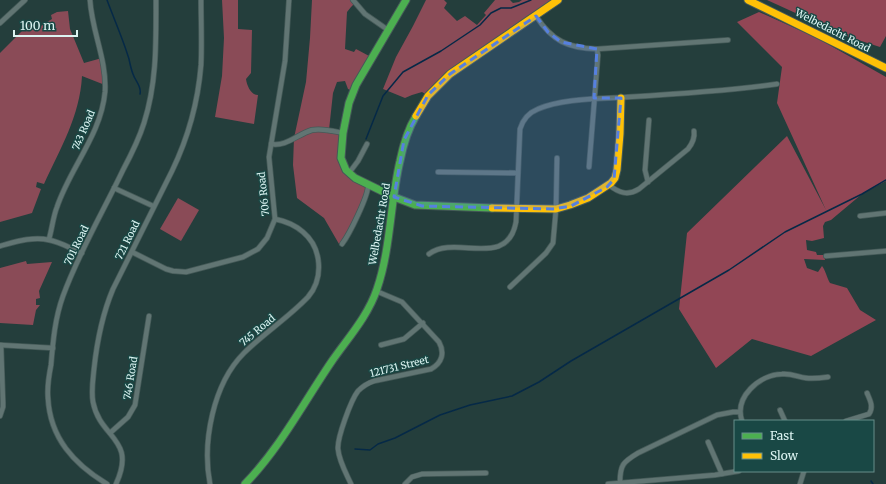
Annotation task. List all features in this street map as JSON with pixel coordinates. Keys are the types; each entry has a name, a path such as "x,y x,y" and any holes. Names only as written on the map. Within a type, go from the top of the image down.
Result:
{"street":[{"path":"0,23 25,0"},
{"name":"743 Road","path":"49,240 57,207 93,134 103,103 105,72 102,54 93,24 90,0"},
{"name":"701 Road","path":"107,484 76,462 62,442 56,430 51,417 48,399 53,348 56,321 63,297 82,252 138,140 152,98 156,58 156,0"},
{"name":"721 Road","path":"116,484 121,472 122,456 118,444 97,416 93,401 92,391 95,360 100,330 106,307 113,289 180,154 193,113 200,66 201,0"},
{"name":"706 Road","path":"132,252 166,269 179,272 195,270 243,257 258,249 267,238 275,219 269,164 285,61 289,0"},
{"path":"353,0 364,14 388,30"},
{"path":"406,0 356,85 349,102 343,133 341,158 344,166 355,178 394,197 422,206 556,209 571,206 609,185 614,179 616,171 621,98"},
{"name":"Welbedacht Road","path":"245,484 266,461 361,317 376,290 384,259 404,140 412,121 424,100 437,84 450,74 558,0"},
{"name":"Welbedacht Road","path":"748,0 886,68"},
{"path":"536,16 548,32 561,42 575,47 597,49 728,40"},
{"path":"589,167 597,49"},
{"path":"429,254 434,250 442,248 485,248 502,246 510,239 514,232 516,222 519,132 524,120 529,114 545,107 594,98 621,98 734,90 777,84"},
{"path":"648,182 645,168 649,120"},
{"path":"271,144 286,142 312,130 343,133"},
{"path":"609,185 621,192 629,194 637,191 688,149 693,141 694,131"},
{"path":"349,173 358,161 367,144"},
{"path":"510,287 552,246 556,209 557,158"},
{"path":"438,172 518,173"},
{"path":"342,244 349,233 368,190 368,185"},
{"path":"114,188 153,206"},
{"path":"860,216 879,212 886,213"},
{"name":"745 Road","path":"210,484 207,460 209,436 215,403 225,379 244,353 308,298 312,293 318,279 319,270 317,252 313,243 296,227 289,223 275,219"},
{"path":"0,246 39,238 82,252"},
{"path":"826,256 886,251"},
{"name":"121731 Street","path":"351,484 340,460 338,449 341,431 355,397 362,388 370,382 431,369 438,364 442,355 441,345 402,302 376,290"},
{"name":"746 Road","path":"110,433 128,417 135,405 149,316"},
{"path":"381,345 404,340 422,323"},
{"path":"0,416 3,407 0,345 53,348"},
{"path":"742,420 740,412 743,399 748,391 758,383 773,376 785,374 806,378 828,377"},
{"path":"849,420 869,414 871,411 872,405 867,393"},
{"path":"780,410 785,420"},
{"path":"620,482 620,473 623,464 629,458 712,417 726,412 740,412"},
{"path":"708,442 722,474"},
{"path":"608,484 734,472"},
{"path":"800,484 804,472"},
{"path":"405,484 412,477 422,474 486,473"}],"highlighted area":[{"path":"536,16 548,32 561,42 597,49 594,98 621,98 614,179 607,187 571,206 553,209 422,206 394,197 404,140 428,95 450,74"}],"shaded area":[{"path":"222,0 238,0 238,29 252,30 251,73 246,79 250,90 258,95 254,124 215,117 222,76 224,38"},
{"path":"312,0 353,0 355,3 347,12 345,49 354,52 356,49 371,57 353,91 348,89 345,81 337,82 333,93 329,130 343,132 344,166 368,185 367,194 342,244 339,244 324,218 297,198 293,165 294,138 306,82"},
{"path":"426,0 444,0 447,3 444,8 457,21 465,16 477,25 486,15 484,13 495,0 510,0 513,3 522,0 557,0 464,63 427,95 422,92 405,98 383,89 396,57"},
{"path":"767,0 886,0 886,36 880,47 846,36"},
{"path":"68,11 70,29 84,63 102,58 105,85 82,76 73,119 63,145 44,184 37,182 36,187 41,189 32,213 0,222 0,53 30,23 36,29 52,19 51,15 57,12"},
{"path":"759,12 817,38 886,77 886,181 862,194 831,220 825,222 823,226 824,238 812,241 806,240 807,250 816,252 817,255 824,255 825,260 804,259 807,268 818,272 822,266 830,283 847,288 860,310 876,320 811,356 752,339 716,368 679,309 687,233 787,136 826,210 777,103 782,67 737,22"},
{"path":"178,198 199,210 181,241 160,229"},
{"path":"26,261 27,264 52,262 39,291 40,298 36,299 36,305 40,305 36,310 33,325 0,323 0,268"}],"waterway":[{"path":"107,0 124,44 132,72 139,86 140,94"},
{"path":"366,139 383,96 403,72 441,51 480,25 491,13 501,8 511,8 531,0"},
{"path":"355,449 370,450 378,444 395,438 440,415 470,405 512,396 539,382 571,361 729,270 785,232 862,194 886,180"}],"traffic: fast":[{"path":"406,0 356,85 349,103 343,133 341,158 346,170 355,178 394,197 415,205 492,208"},
{"path":"245,484 281,440 332,361 363,318 373,299 382,273 385,258 401,155 408,132 416,116"}],"traffic: slow":[{"path":"416,116 428,96 450,74 558,0"},
{"path":"748,0 886,68"},
{"path":"492,208 556,209 588,198 611,183 615,178 617,170 621,98"}]}
